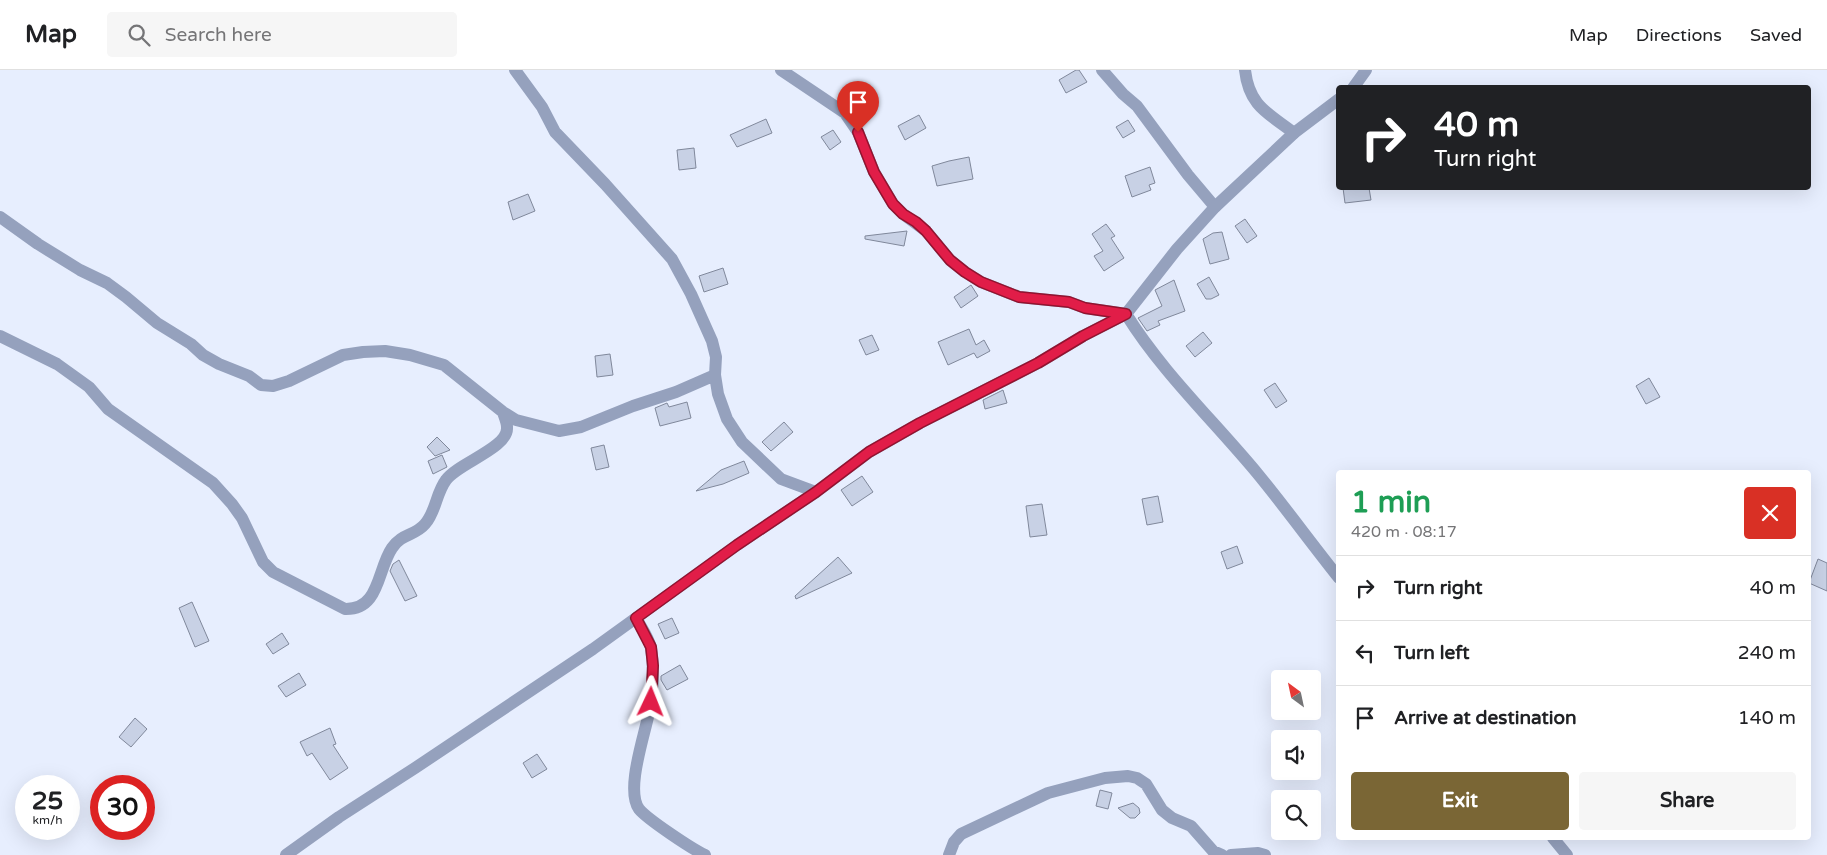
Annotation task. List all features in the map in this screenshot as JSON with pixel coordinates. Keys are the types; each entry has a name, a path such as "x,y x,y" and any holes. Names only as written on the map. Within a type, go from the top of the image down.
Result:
{"street":[{"path":"515,70 542,107 555,132 605,184 672,259 691,294 712,341 716,357 715,375 718,394 727,419 742,442 781,479 816,492"},
{"path":"781,70 845,113 858,132 874,172 893,204 926,231 950,260 965,272 981,282 1019,297 1069,302 1085,308 1126,314 1158,360 1257,473 1336,574"},
{"path":"1102,70 1137,106 1214,207"},
{"path":"1245,70 1246,84 1250,95 1258,105 1294,133"},
{"path":"1354,85 1366,70"},
{"path":"286,855 339,817 593,649 737,545 816,492 869,452 920,423 1038,363 1083,336 1126,314 1177,249 1214,207 1294,133 1336,101"},
{"path":"0,217 38,244 107,283 157,323 191,344 203,355 219,364 249,376 261,385 273,386 289,381 343,355 363,352 385,352 410,355 444,365 503,412 516,420 547,430 559,431 573,430 633,406 676,392 715,375"},
{"path":"0,336 57,364 89,387 108,409 213,483 242,518 263,562 273,572 345,609 354,610 370,599 377,588 384,563 392,548 403,536 418,531 427,523 440,490 447,478 464,464 501,442 508,427 503,412"},
{"path":"636,618 651,647 653,666 651,702 634,778 634,795 638,808 647,817 704,855"},
{"path":"948,855 954,842 961,834 1036,798 1105,778 1128,776 1137,778 1146,784 1162,810 1172,818 1191,826 1212,850 1222,855"},
{"path":"1554,840 1567,855"},
{"path":"1231,855 1258,853 1265,855"}],"building":[{"path":"1079,70 1087,82 1066,93 1059,80"},
{"path":"919,115 926,128 905,140 898,126"},
{"path":"766,119 772,133 737,147 730,135"},
{"path":"1128,120 1135,131 1123,138 1116,127"},
{"path":"833,130 841,142 830,150 821,137"},
{"path":"694,148 696,168 679,170 677,150"},
{"path":"969,157 973,179 937,186 932,166"},
{"path":"1150,167 1155,183 1149,185 1151,190 1132,197 1125,176"},
{"path":"1343,190 1369,190 1371,200 1345,203"},
{"path":"528,194 535,211 513,220 508,202"},
{"path":"1245,219 1257,236 1247,243 1235,226"},
{"path":"1106,224 1115,236 1111,238 1124,258 1104,271 1094,256 1103,251 1092,234"},
{"path":"907,231 904,246 865,239 865,236"},
{"path":"1222,232 1229,259 1210,264 1203,239 1213,233"},
{"path":"723,268 728,284 704,292 699,276"},
{"path":"1209,277 1219,295 1206,299 1197,284"},
{"path":"1174,280 1185,311 1158,321 1160,325 1147,331 1138,318 1162,306 1155,290"},
{"path":"971,285 978,296 961,308 954,297"},
{"path":"969,329 976,345 984,340 990,351 977,358 974,353 948,365 938,342"},
{"path":"1203,332 1212,343 1195,357 1186,346"},
{"path":"872,335 879,350 866,355 859,340"},
{"path":"610,354 613,375 597,377 595,356"},
{"path":"1649,378 1660,397 1646,404 1636,386"},
{"path":"1275,383 1287,401 1276,408 1264,390"},
{"path":"1003,390 1007,403 985,409 983,400"},
{"path":"687,402 691,418 660,426 655,408 667,403 669,407"},
{"path":"784,422 793,432 771,451 762,442"},
{"path":"437,437 450,450 435,456 427,447"},
{"path":"604,445 609,467 596,470 591,448"},
{"path":"442,455 447,467 433,474 428,461"},
{"path":"744,461 749,473 723,484 696,491 721,470"},
{"path":"862,476 873,492 852,506 841,490"},
{"path":"1158,496 1163,522 1147,525 1142,499"},
{"path":"1042,504 1047,535 1030,537 1026,506"},
{"path":"1237,546 1243,563 1227,569 1221,552"},
{"path":"838,557 852,573 796,599 795,596"},
{"path":"1818,559 1827,563 1827,591 1811,584 1811,578"},
{"path":"399,560 417,596 405,601 390,571 393,564"},
{"path":"192,602 209,641 195,647 179,608"},
{"path":"672,618 679,633 665,639 658,624"},
{"path":"282,633 289,644 273,654 266,644"},
{"path":"680,665 688,679 667,690 661,680 661,676"},
{"path":"299,673 306,685 286,697 278,686"},
{"path":"135,718 147,729 131,747 119,737"},
{"path":"330,728 336,744 333,745 348,768 330,780 312,753 307,756 300,742"},
{"path":"537,754 547,769 532,778 523,763"},
{"path":"1100,790 1112,793 1108,809 1096,806"},
{"path":"1133,803 1139,808 1140,813 1135,818 1130,818 1118,808"}],"route":[{"path":"651,702 653,666 651,647 636,618 737,545 816,492 869,452 920,423 1038,363 1083,336 1126,314 1085,308 1069,302 1019,297 981,282 965,272 950,260 926,231 893,204 874,172 858,132"}]}
